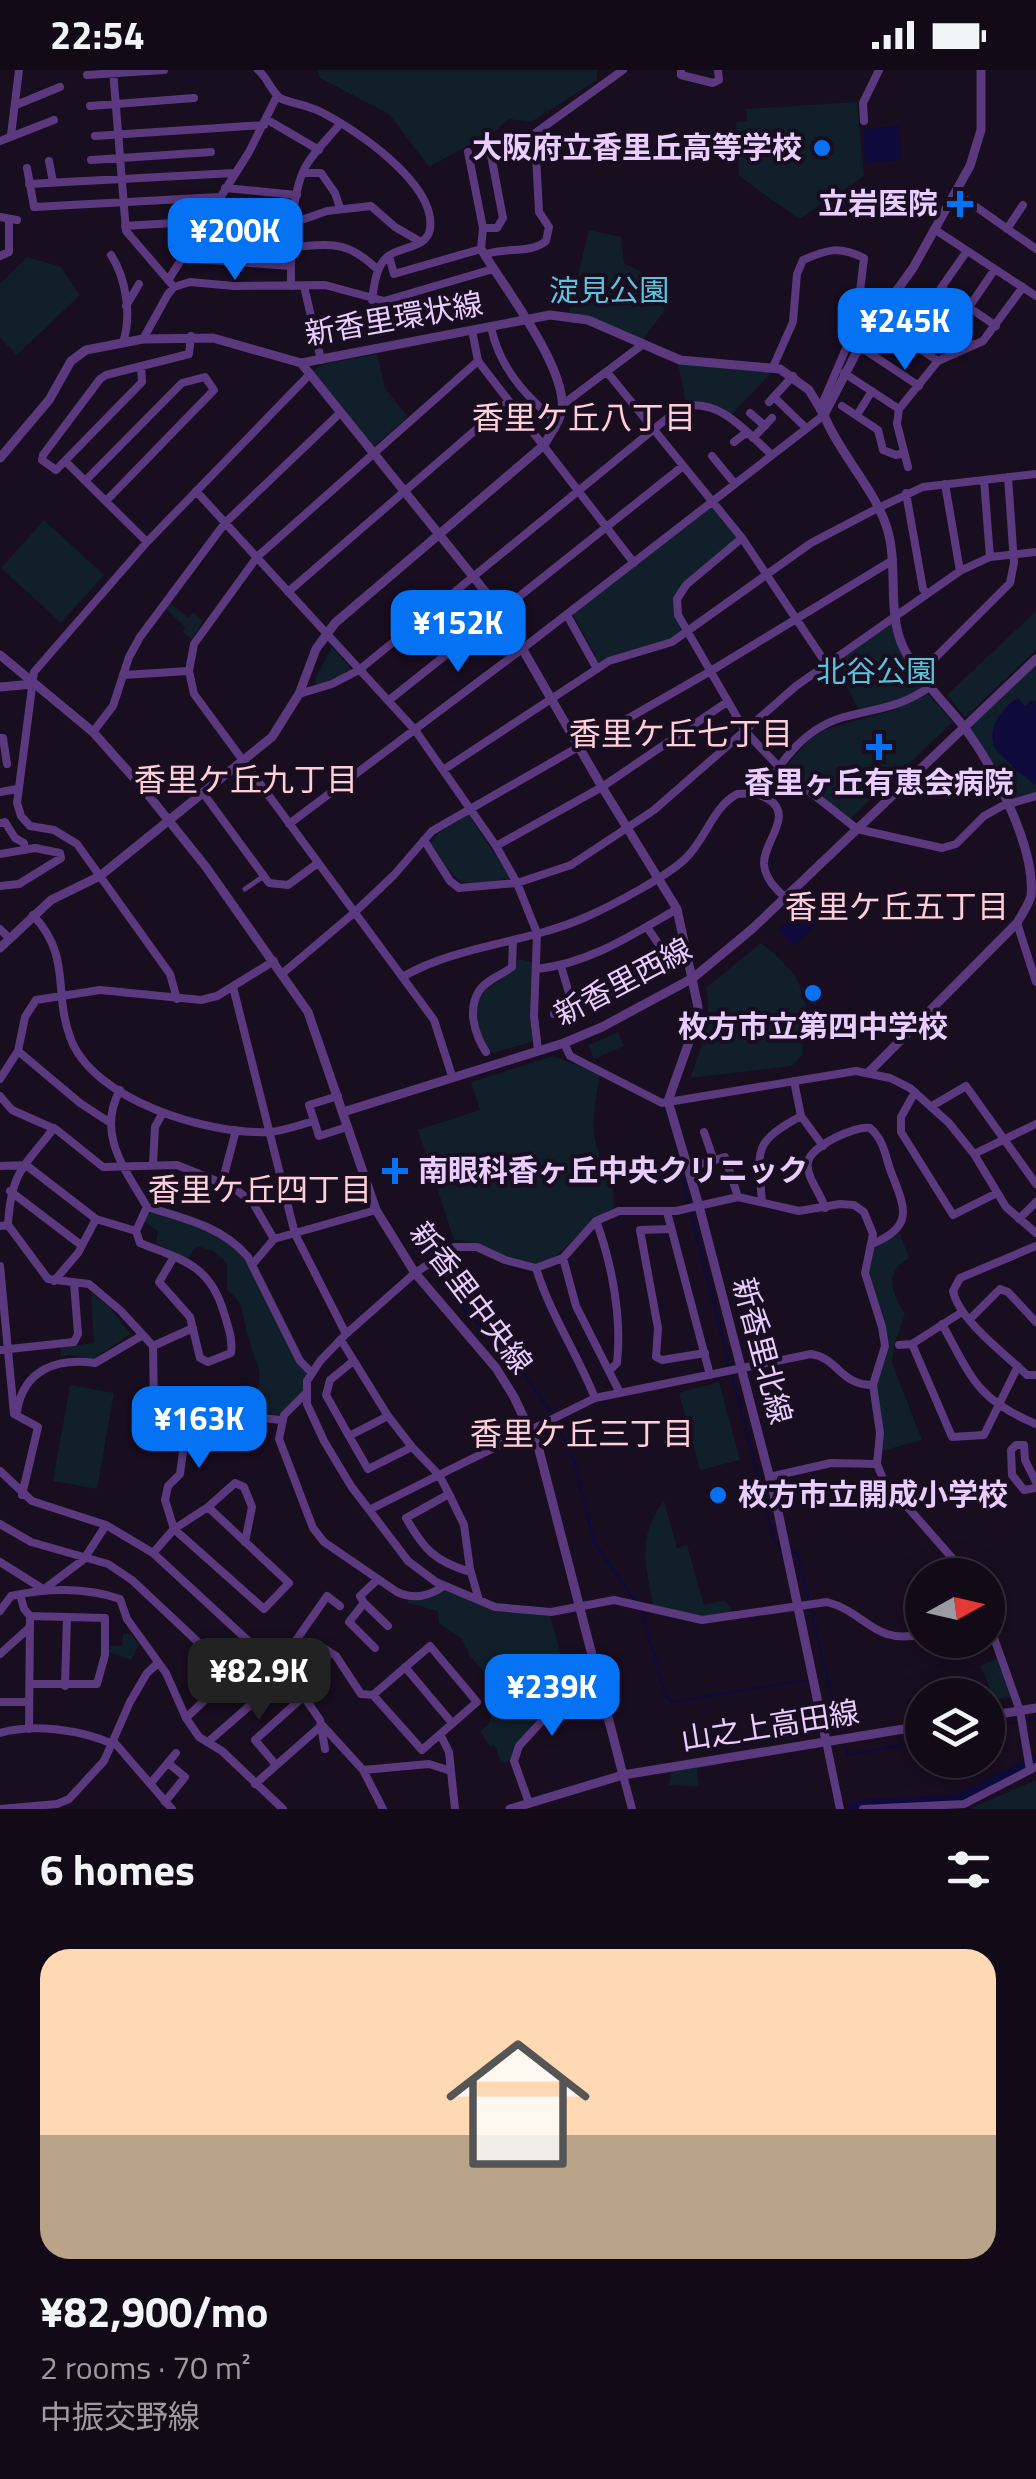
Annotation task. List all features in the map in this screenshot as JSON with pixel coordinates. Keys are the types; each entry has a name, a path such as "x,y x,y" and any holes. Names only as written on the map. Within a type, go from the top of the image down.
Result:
{"street":[{"path":"11,136 19,70"},
{"path":"88,76 164,70"},
{"path":"604,70 604,83"},
{"path":"389,256 394,274 483,252 536,248 546,241 549,227 539,212 531,136 623,70"},
{"path":"681,70 681,74 713,83 718,80 718,70"},
{"path":"864,121 863,103 879,70"},
{"path":"290,824 634,563 822,412 970,166 981,130 980,70"},
{"path":"113,72 126,231 171,283"},
{"path":"264,72 277,96 318,111 378,150 416,186 424,200 430,227 421,242 389,256 378,270 372,300"},
{"path":"16,105 60,87"},
{"path":"143,339 183,258 277,96"},
{"path":"90,106 194,98"},
{"path":"0,141 54,120"},
{"path":"95,136 265,122 319,150"},
{"path":"291,286 293,226 303,173 340,124"},
{"path":"483,228 497,228 503,218 489,145"},
{"path":"90,160 211,152"},
{"path":"0,948 51,900 100,876 272,737 299,694 316,649 327,634 350,609 544,445 558,422 562,391 553,365 483,252 483,228 468,152"},
{"path":"49,161 65,206"},
{"path":"27,168 30,210 219,198"},
{"path":"29,184 234,173"},
{"path":"303,173 322,173 340,208"},
{"path":"225,188 298,194"},
{"path":"955,192 1036,249"},
{"path":"1007,229 1023,205"},
{"path":"125,226 293,226 340,208 371,206 395,227 421,242"},
{"path":"0,256 9,252 9,218"},
{"path":"934,229 1036,296"},
{"path":"292,247 354,248 378,270"},
{"path":"772,367 793,322 797,274 804,260 832,248 864,258 853,334 822,412"},
{"path":"966,250 942,288 996,326"},
{"path":"111,255 121,270 128,327 123,342"},
{"path":"183,258 291,266"},
{"path":"171,283 324,285 372,300 394,300 493,269"},
{"path":"968,307 995,269"},
{"path":"125,308 139,284"},
{"path":"304,286 321,360"},
{"path":"908,467 896,424 899,409 938,361 983,341 1023,287"},
{"path":"894,294 974,346"},
{"name":"新香里環状線","path":"0,458 49,400 78,354 143,339 191,336 228,340 302,363 550,315 578,317 680,360 772,367 793,376 809,390 835,442 878,508 890,539 901,642 920,673 964,727 1012,803 1034,884"},
{"path":"876,319 938,361"},
{"path":"491,327 496,352 504,364 532,402 558,422"},
{"path":"472,330 478,361 634,563"},
{"path":"141,366 142,382 56,470 42,460 100,378 141,366 189,354 191,336"},
{"path":"562,405 642,345"},
{"path":"859,346 919,386"},
{"path":"452,1076 434,1020 194,694 189,670 194,644 256,557 478,361"},
{"path":"302,363 500,610 677,909 698,1007 668,1102"},
{"path":"606,372 742,538 827,665"},
{"path":"844,373 899,409"},
{"path":"178,999 170,974 69,837 30,826 21,816 17,789 34,672 147,542 309,375"},
{"path":"86,481 182,382 205,376 214,390 106,501"},
{"path":"793,376 771,399 806,428"},
{"path":"858,415 872,392"},
{"path":"288,592 509,401"},
{"path":"299,694 359,670 681,407 704,404 725,413 772,455"},
{"path":"842,406 878,430 884,450 896,455 904,453"},
{"path":"734,442 768,422 750,412"},
{"path":"93,732 112,706 140,636 225,523 340,413"},
{"path":"712,456 735,484"},
{"path":"65,460 147,542"},
{"path":"388,701 683,466"},
{"path":"443,770 609,661 666,646 811,543 906,494 922,487 1036,474"},
{"path":"920,673 1010,584 1014,554 1008,477"},
{"path":"984,480 990,557"},
{"path":"945,484 960,571"},
{"path":"196,491 415,730 496,846 517,883 537,933 534,1016 538,1050"},
{"path":"906,494 927,594"},
{"path":"742,538 686,585 677,599 678,615 744,731 780,768 857,829 942,848 956,844 984,816 1036,796"},
{"path":"424,840 450,882 458,888 517,883 571,864 654,810 796,686 960,571 990,557 1036,552"},
{"path":"283,973 355,912 432,832 710,672 892,560"},
{"path":"566,615 597,669"},
{"name":"新香里中央線","path":"0,654 93,732 169,821 308,1012 376,1210 415,1273 496,1368 530,1429 549,1483 624,1775"},
{"name":"新香里西線","path":"342,1112 564,1043 693,978 721,957 1036,659"},
{"path":"123,675 189,670"},
{"path":"0,687 32,684"},
{"path":"761,796 801,740 824,724 897,706 931,686"},
{"path":"496,846 602,788 727,702"},
{"path":"0,738 4,765 21,762"},
{"path":"0,792 17,789"},
{"path":"203,793 269,882 288,884 318,863"},
{"path":"404,976 430,962 586,917 684,861 702,840 719,808 730,798 748,793 774,802 780,815 764,854 764,869 785,897"},
{"path":"0,823 5,822 25,850"},
{"path":"0,854 25,850 60,853 60,858 20,884 0,886"},
{"path":"245,889 264,876"},
{"path":"868,1072 1017,923 1034,884"},
{"path":"537,969 561,966 606,950 677,909"},
{"path":"33,915 57,953 64,1018 77,1052 103,1079 162,1114 236,1130 270,1132 314,1121"},
{"path":"1017,923 1032,957 1036,982"},
{"path":"554,1014 620,988 668,958 647,926"},
{"path":"0,930 10,939"},
{"path":"486,1052 474,1025 476,1000 482,987 512,968 513,941"},
{"path":"0,1080 18,1051 30,1006 42,997 126,991 201,1000 233,987 274,961"},
{"path":"561,966 574,1008"},
{"path":"233,987 295,1234 352,1362 388,1416 439,1475 450,1494 464,1525 470,1572 479,1600"},
{"path":"564,1043 570,1056 662,1102 868,1072 890,1078 932,1106 974,1154 995,1194 1036,1234"},
{"path":"18,1051 71,1096 110,1122"},
{"path":"794,1081 801,1116 823,1146"},
{"path":"932,1106 966,1086 1036,1184"},
{"path":"120,1090 110,1122 115,1152 148,1207 198,1223 239,1247 300,1361 311,1372"},
{"path":"916,1092 901,1117 902,1132 953,1215 995,1194"},
{"path":"0,1096 12,1110 54,1128 104,1167 177,1165 222,1182 253,1202 274,1239"},
{"path":"338,1096 309,1106 319,1136 347,1127"},
{"name":"新香里北線","path":"668,1102 733,1370 806,1604 826,1742"},
{"path":"154,1164 155,1127 162,1114"},
{"path":"762,1202 758,1158 761,1148 773,1132 801,1116"},
{"path":"974,1154 1036,1124"},
{"path":"826,1208 807,1164 811,1154 862,1126 878,1134 905,1206 897,1229 872,1244"},
{"path":"54,1128 15,1177 7,1194 4,1226 48,1279 89,1284 121,1310 153,1346 151,1424 186,1430 180,1474 168,1486 165,1500 174,1529 264,1609 289,1583 208,1507"},
{"path":"222,1182 236,1130"},
{"path":"704,1132 714,1160"},
{"path":"687,1168 725,1157 738,1197"},
{"path":"0,1166 26,1164 96,1219 136,1232"},
{"path":"7,1194 81,1245"},
{"path":"905,1637 881,1634 836,1604 806,1604 702,1620 614,1600 551,1612 522,1612 495,1608 444,1586 408,1561 369,1510 310,1414 306,1393 311,1372 343,1337 435,1256 466,1245 536,1268 563,1258 596,1221 619,1211 667,1212 738,1197 798,1211 854,1205 864,1212 873,1234 864,1274 885,1346 873,1385 880,1433 877,1464 883,1479 953,1558"},
{"path":"1019,1218 1036,1202"},
{"path":"148,1207 136,1232 140,1243 174,1256 206,1274 219,1297 232,1343 231,1353 208,1362 200,1358 186,1312 160,1282 174,1256"},
{"path":"252,1265 274,1239 376,1210"},
{"path":"667,1212 710,1375"},
{"path":"54,1280 96,1219"},
{"path":"596,1221 620,1336 617,1364 609,1371"},
{"path":"671,1228 640,1230 658,1328 656,1357 662,1360 705,1353"},
{"path":"1036,1246 960,1278 953,1290 962,1312 1027,1375 1036,1375"},
{"path":"563,1258 576,1306 620,1393"},
{"path":"0,1266 4,1350 16,1416"},
{"path":"536,1268 546,1300 594,1398"},
{"path":"4,1350 74,1342 78,1334 74,1283"},
{"path":"970,1319 1000,1290 1008,1292 1036,1322"},
{"path":"899,1345 912,1344 962,1312"},
{"path":"942,1324 979,1389 998,1406 1036,1424"},
{"path":"153,1346 193,1328"},
{"path":"16,1416 19,1402 40,1370 71,1360 97,1362 143,1335"},
{"path":"912,1344 952,1437 984,1435 1018,1366"},
{"path":"369,1510 594,1398 811,1354 828,1360 847,1380 873,1385"},
{"path":"352,1362 330,1380 326,1396 368,1469 412,1446"},
{"path":"306,1393 281,1420 279,1439 313,1528 324,1542 408,1597 424,1596 444,1586"},
{"path":"154,1406 281,1420"},
{"path":"16,1416 38,1427 22,1495"},
{"path":"349,1436 388,1416"},
{"path":"1024,1444 1025,1460 1036,1485 1024,1490 1012,1475 1011,1450 1016,1445 1024,1444"},
{"path":"769,1477 831,1463 877,1464"},
{"path":"0,1470 22,1495 41,1506 106,1525 152,1553 286,1674 322,1725 363,1770 383,1809"},
{"path":"152,1553 174,1529 208,1507 235,1482 244,1487 252,1507 245,1542"},
{"path":"450,1494 406,1518 422,1546 444,1564 470,1572"},
{"path":"0,1524 31,1542 108,1564 132,1580 232,1674"},
{"path":"43,1589 85,1557 106,1525"},
{"path":"0,1562 43,1589"},
{"path":"378,1579 360,1596 388,1626"},
{"path":"0,1610 12,1596 43,1589 120,1599 126,1619 166,1673 199,1737 222,1751 283,1809"},
{"path":"20,1594 30,1616 105,1618 105,1655 97,1684 30,1684"},
{"path":"278,1666 327,1596 340,1606"},
{"path":"364,1603 350,1625 375,1648"},
{"path":"29,1729 30,1616"},
{"path":"66,1686 67,1618"},
{"path":"0,1654 30,1628"},
{"path":"326,1649 336,1656 361,1694 373,1694 430,1646 477,1702 422,1750 373,1694"},
{"path":"186,1718 259,1649"},
{"path":"864,1809 963,1806 1031,1766 1021,1718 1001,1658"},
{"path":"0,1809 70,1799 104,1760 130,1702 147,1673 158,1663"},
{"path":"405,1667 452,1724"},
{"path":"208,1742 286,1674"},
{"path":"529,1803 514,1761 519,1746 563,1702 601,1690"},
{"path":"276,1765 255,1740 304,1697"},
{"path":"0,1702 29,1702"},
{"path":"1005,1717 1021,1718 1036,1708"},
{"path":"322,1725 325,1749"},
{"path":"255,1784 322,1725"},
{"path":"0,1733 29,1729 82,1733 113,1743 169,1806 185,1778 168,1762"},
{"name":"山之上高田線","path":"510,1809 624,1775 905,1729"},
{"path":"440,1734 449,1752 455,1809"},
{"path":"826,1742 840,1809"},
{"path":"150,1784 176,1753"},
{"path":"363,1770 429,1764 451,1771"},
{"path":"624,1775 632,1809"}],"green space":[{"path":"317,70 597,70 597,80 531,122 509,119 429,167 389,114 320,78"},
{"path":"857,102 864,176 799,219 739,176 736,122 747,121 746,109"},
{"name":"淀見公園","path":"589,230 621,237 624,263 660,282 665,310 642,341 569,312"},
{"path":"27,257 61,267 80,295 17,355 0,338 0,284"},
{"path":"377,354 385,388 408,417 374,446 313,371 321,365"},
{"path":"678,363 774,370 731,415 704,402 686,403"},
{"path":"712,505 738,538 676,594 684,633 599,663 573,614"},
{"path":"44,520 104,575 61,623 1,568"},
{"path":"167,601 189,618 193,612 203,621 192,639 163,606"},
{"path":"1036,611 1036,650 965,717 947,695"},
{"name":"北谷公園","path":"895,618 896,632 927,685 912,696 860,712 834,662"},
{"path":"332,647 352,670 316,687 315,679"},
{"path":"1036,659 1036,796 1012,803 964,727"},
{"path":"928,694 953,722 850,819 786,766 823,730 894,710"},
{"path":"468,814 511,878 480,883 462,881 441,858 431,843"},
{"path":"761,943 788,967 800,986 806,1009 803,1054 792,1066 690,1078 707,1023 706,988"},
{"path":"518,959 533,962 530,998 535,1041 493,1053 479,1028 479,999 513,969"},
{"path":"618,1032 624,1046 594,1059 588,1045"},
{"path":"553,1056 600,1074 594,1131 613,1188 614,1208 551,1258 529,1264 454,1240 418,1130 480,1110 471,1082"},
{"path":"148,1210 214,1234 234,1246 253,1269 308,1372 304,1392 282,1415 250,1412 259,1371 242,1309 227,1290 227,1263 213,1251 197,1246 187,1259 156,1243 158,1231 144,1222"},
{"path":"899,1231 909,1258 893,1277 894,1291 905,1314 892,1363 922,1440 882,1451 876,1386 888,1346 868,1273 874,1245"},
{"path":"91,1292 131,1334 93,1359 61,1357 61,1347 94,1343"},
{"path":"719,1382 740,1460 700,1470 679,1393"},
{"path":"70,1385 114,1393 97,1489 53,1481"},
{"path":"664,1501 677,1548 687,1545 704,1605 725,1600 735,1614 702,1618 653,1606 646,1539"},
{"path":"444,1589 494,1611 550,1616 572,1694 534,1722 510,1761 501,1763 495,1745 490,1746 480,1731 488,1725 495,1703 489,1696 496,1688 470,1656 462,1639 439,1623 438,1611 408,1603 407,1599"},
{"path":"123,1634 131,1634 139,1645 131,1660 109,1652 110,1646 122,1646"},
{"path":"998,1658 1005,1678 986,1678 980,1666"},
{"path":"715,1760 716,1765 697,1769 699,1787 669,1785 672,1767"},
{"path":"1036,1780 1036,1809 972,1809 976,1806"}],"shaded area":[{"path":"899,126 902,160 865,163 863,129"},
{"path":"1018,698 1025,706 1036,701 1036,785 1001,755 992,739 998,718"},
{"path":"804,904 820,920 794,946 778,930"}],"waterway":[{"path":"679,1165 730,1368"},
{"path":"441,1284 525,1375 556,1420 575,1465 594,1542 636,1602"},
{"path":"732,1375 774,1540 782,1548"},
{"path":"789,1551 797,1553 809,1601"},
{"path":"641,1609 665,1695 672,1702 807,1680"},
{"path":"811,1609 841,1737"},
{"path":"1005,1724 1036,1718"},
{"path":"844,1745 848,1755 905,1744"},
{"path":"853,1809 957,1801 1036,1761"}],"place":[{"name":"大阪府立香里丘高等学校","path":"822,148"},
{"name":"立岩医院","path":"960,204"},
{"name":"香里ヶ丘有恵会病院","path":"879,747"},
{"name":"枚方市立第四中学校","path":"813,993"},
{"name":"南眼科香ヶ丘中央クリニック","path":"395,1171"},
{"name":"枚方市立開成小学校","path":"718,1495"}],"district":[{"name":"香里ケ丘八丁目","path":"584,418"},
{"name":"香里ケ丘七丁目","path":"681,734"},
{"name":"香里ケ丘九丁目","path":"246,780"},
{"name":"香里ケ丘五丁目","path":"897,907"},
{"name":"香里ケ丘四丁目","path":"260,1190"},
{"name":"香里ケ丘三丁目","path":"582,1434"}]}
